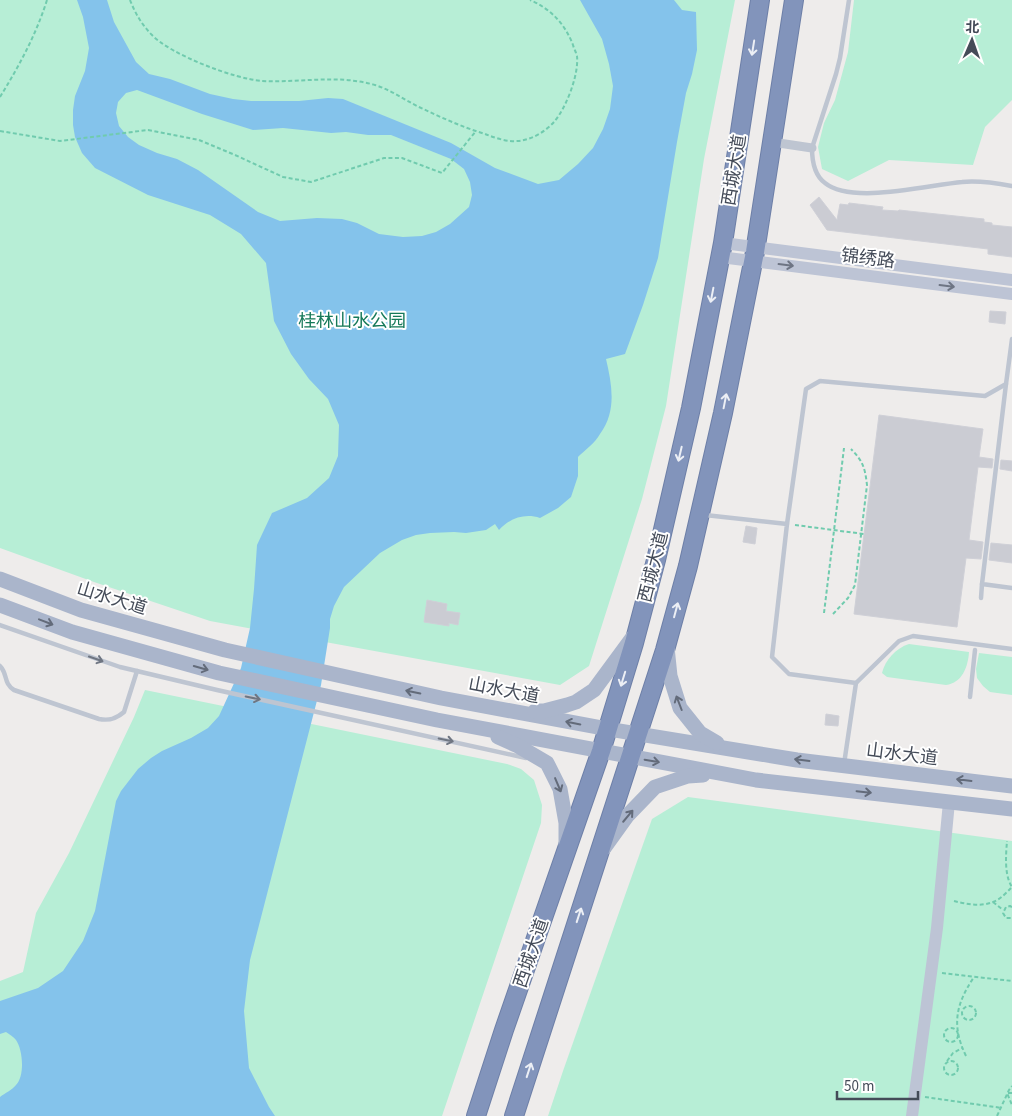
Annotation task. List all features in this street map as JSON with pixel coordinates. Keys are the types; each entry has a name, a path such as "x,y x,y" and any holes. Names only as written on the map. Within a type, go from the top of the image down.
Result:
{"highway":[{"name":"西城大道","path":"476,1116 601,751 637,632 658,550 690,408 721,250 760,0"},
{"name":"西城大道","path":"514,1116 667,646 688,566 723,413 754,254 794,0"}],"main road":[{"name":"山水大道","path":"0,579 81,610 225,650 432,696 608,729 797,760 1012,786"},
{"path":"0,604 72,632 219,673 479,728 756,780 1012,809"},
{"path":"508,710 544,711 576,702 594,690 637,632"},
{"path":"667,646 670,676 680,708 700,733 724,748"},
{"path":"479,728 518,746 547,763 560,789 566,823 566,851"},
{"path":"599,855 627,816 655,787 688,776 721,773"}],"street":[{"path":"772,142 812,148"},
{"name":"锦绣路","path":"721,250 1012,280"},
{"name":"锦绣路","path":"754,254 1012,294"},
{"path":"912,1116 932,972 950,802"}],"lane":[{"path":"849,0 838,66 812,148 812,161 821,179 826,184 843,191 868,194 963,182 1012,186"},
{"path":"981,598 1012,339"},
{"path":"856,683 789,674 772,657 787,524 806,389 820,381 985,396 1006,384"},
{"path":"700,514 787,524"},
{"path":"982,584 1012,588"},
{"path":"0,625 120,667 547,763"},
{"path":"844,765 856,683 899,641 913,636 1012,649"},
{"path":"970,697 975,650"},
{"path":"0,666 4,670 7,684 14,690 99,719 108,720 118,717 124,712 137,671"}],"path":[{"path":"0,97 30,44 47,0"},
{"path":"130,0 142,24 152,36 192,59 226,73 261,81 344,79 360,81 388,90 417,106 476,131 501,139 517,141 532,138 553,123 561,112 573,84 576,71 577,55 565,28 554,15 541,5 530,0"},
{"path":"0,131 60,140 148,130 199,140 283,176 310,182 384,158 402,158 442,173 476,131"},
{"path":"824,613 844,448"},
{"path":"833,614 848,598 855,585 863,533 867,485 865,468 859,457 851,449"},
{"path":"787,524 863,533"},
{"path":"954,901 965,904 993,902 1012,886 1009,883 1006,864 1007,840"},
{"path":"993,902 1003,911 1004,916 1012,918"},
{"path":"1003,911 1008,906 1012,907"},
{"path":"932,972 1012,981"},
{"path":"966,1056 962,1048 957,1025 963,994 974,977"},
{"path":"970,1006 975,1010 976,1015 973,1019 969,1020 963,1017 960,1012 963,1008 970,1006"},
{"path":"949,1028 954,1029 958,1034 957,1039 953,1042 946,1041 944,1037 945,1030 949,1028"},
{"path":"946,1062 952,1061 956,1063 958,1069 956,1073 951,1075 946,1073 944,1067 946,1062 950,1057 962,1048"},
{"path":"997,1116 1012,1086"},
{"path":"1007,1093 1012,1093"},
{"path":"1007,1093 1012,1105"},
{"path":"915,1095 1001,1108"}],"green space":[{"name":"桂林山水公园","path":"0,0 735,0 704,159 666,406 642,499 589,666 560,685 210,621 0,548"},
{"path":"854,0 1012,0 1012,100 985,127 973,165 889,160 848,181 822,169 818,147 824,123 835,100 848,52"},
{"path":"909,644 969,652 966,669 960,678 952,684 946,685 887,677 882,673 888,659 900,648"},
{"path":"979,653 1012,657 1012,695 990,692 983,686 977,678 976,669"},
{"path":"145,690 507,764 521,769 534,780 542,805 541,823 442,1116 0,1116 0,981 23,972 36,913 69,853"},
{"path":"688,797 1012,841 1012,1116 548,1116 652,819"}],"water":[{"path":"77,0 107,0 114,22 136,62 149,74 170,79 210,94 233,99 299,101 328,98 343,99 451,143 495,168 538,184 559,180 578,164 593,148 603,129 610,109 613,86 609,64 602,39 580,0 674,0 682,10 696,12 697,50 686,93 658,258 625,354 606,359 612,398 609,416 598,437 578,457 578,476 571,497 558,508 540,518 523,516 508,522 499,530 495,524 486,530 466,533 430,533 402,540 380,553 344,587 334,606 330,619 321,685 250,960 244,1011 249,1068 275,1116 0,1116 0,1097 19,1081 22,1063 16,1040 6,1032 0,1034 0,1001 38,988 63,971 83,941 95,911 116,801 121,791 138,769 151,758 208,728 219,716 241,668 250,628 257,545 272,513 307,498 329,478 338,456 339,425 328,399 309,379 291,354 274,321 266,263 241,234 210,215 148,195 95,168 82,153 75,137 73,110 75,96 85,71 89,48 83,17","holes":["137,90 253,130 283,128 331,133 391,135 451,159 464,169 470,182 472,195 469,207 450,224 436,232 422,236 403,237 379,234 357,223 342,219 317,218 280,221 258,212 198,170 177,159 139,145 128,137 119,126 116,113 118,102 126,93"]}],"building":[{"path":"819,197 837,220 840,204 848,205 849,203 883,207 882,210 984,219 984,222 992,223 992,225 1012,227 1012,257 988,254 988,249 827,230 810,205"},
{"path":"990,311 1006,312 1005,324 989,322"},
{"path":"879,415 983,429 979,457 993,459 992,468 978,467 969,540 983,542 981,559 966,558 957,627 854,614"},
{"path":"1001,460 1012,461 1012,471 1000,469"},
{"path":"746,526 757,528 755,544 743,542"},
{"path":"991,543 1012,545 1012,563 989,560"},
{"path":"427,600 447,604 446,611 460,613 458,625 449,623 449,626 424,622"},
{"path":"826,714 839,716 838,726 825,725"}]}
